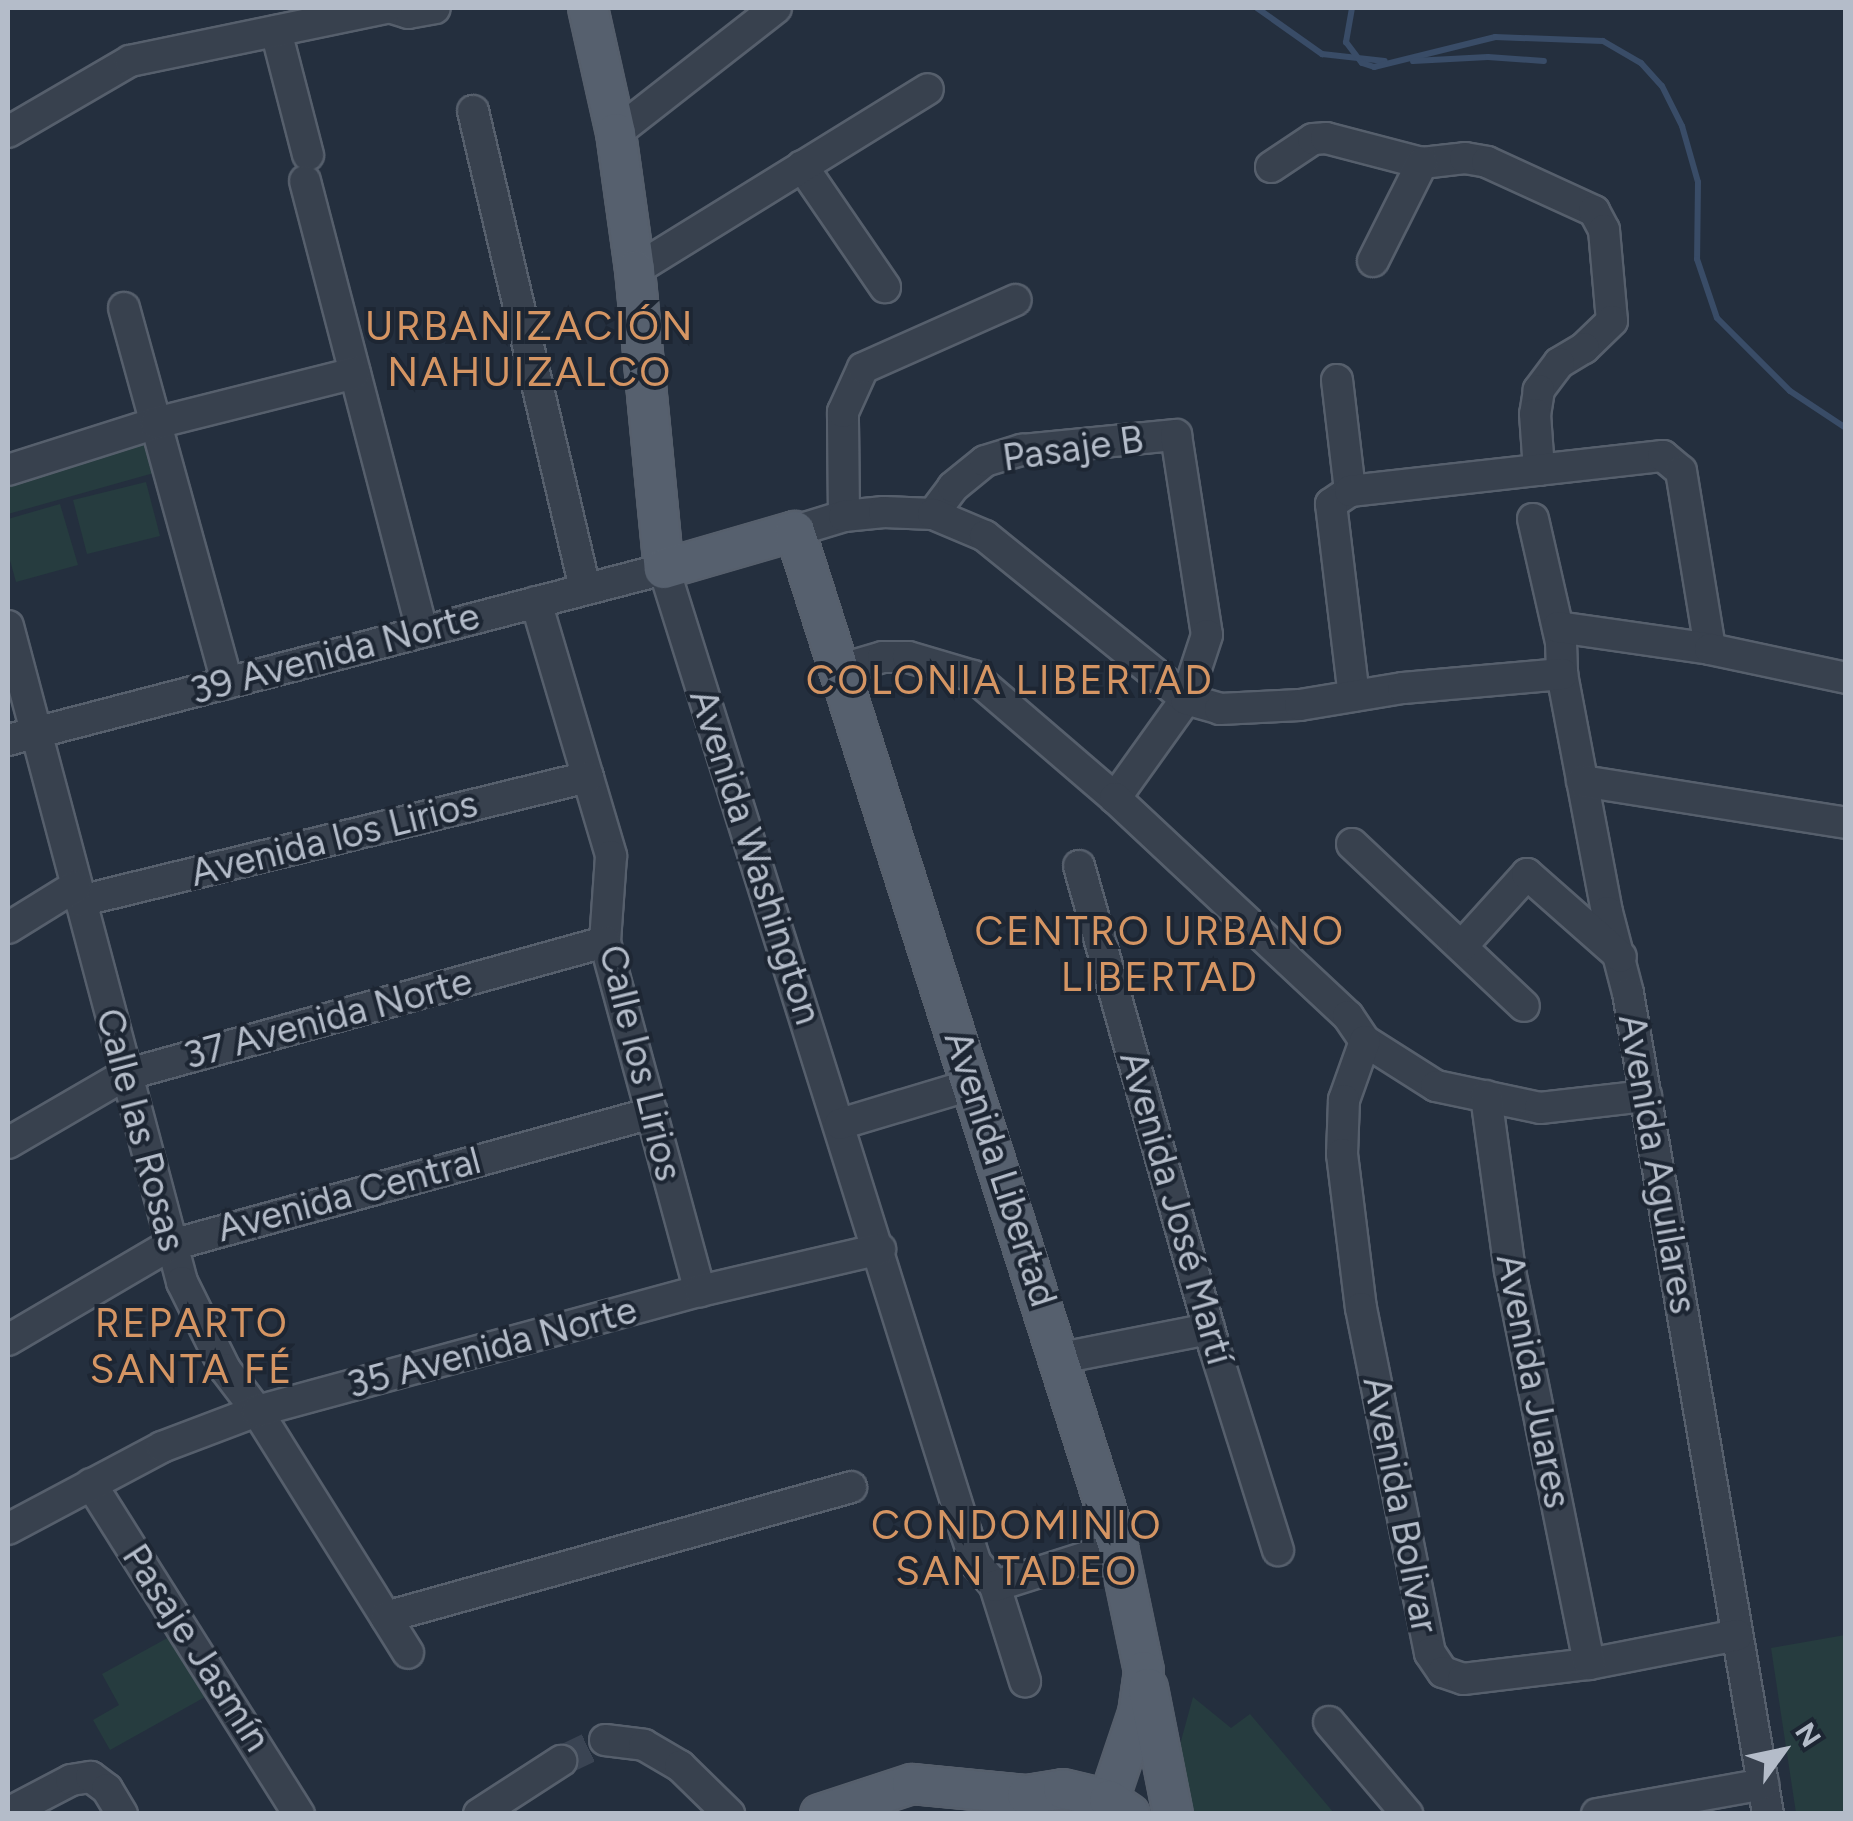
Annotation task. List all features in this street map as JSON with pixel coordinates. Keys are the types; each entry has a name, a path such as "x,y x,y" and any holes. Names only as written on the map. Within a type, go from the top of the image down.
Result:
{"main road":[{"name":"Avenida Washington","path":"588,8 616,133 635,270 664,569"},
{"path":"664,569 795,531"},
{"name":"Avenida Libertad","path":"795,531 1118,1546 1144,1671 1138,1714 1114,1809"},
{"path":"1046,1799 1106,1744 1144,1671"},
{"path":"1144,1671 1173,1814"},
{"path":"820,1814 912,1784 1114,1809"}],"street":[{"path":"8,132 130,60 390,8 408,14 435,8"},
{"path":"616,133 776,8"},
{"path":"276,31 355,373 422,629"},
{"path":"635,270 928,89"},
{"path":"473,111 584,589"},
{"path":"1271,167 1313,139 1326,138 1422,164 1465,158 1487,162 1587,204 1600,222 1612,321 1549,373 1538,390 1535,414 1539,470"},
{"path":"1374,261 1422,164"},
{"path":"802,166 885,287"},
{"path":"844,516 842,412 857,375 870,362 1016,300"},
{"path":"124,308 227,683"},
{"path":"8,470 156,423 355,373"},
{"path":"1337,380 1350,492"},
{"name":"Pasaje B","path":"933,514 953,487 985,462 1022,450 1176,434 1208,636 1186,699"},
{"path":"1354,696 1331,504 1350,492 1663,456 1681,471 1710,649"},
{"path":"795,531 844,516 933,514 986,536 1186,699 1220,708 1300,705 1562,674"},
{"name":"Avenida Aguilares","path":"1532,519 1558,627 1562,674 1607,912 1621,957 1766,1798"},
{"name":"39 Avenida Norte","path":"22,735 664,569"},
{"name":"Avenida Washington","path":"664,569 976,1563 994,1586 1025,1681"},
{"name":"Calle los Lirios","path":"536,602 611,856 604,942 700,1292"},
{"name":"Calle las Rosas","path":"8,626 22,735 78,893 168,1246 201,1326 224,1369 257,1411 408,1653"},
{"path":"1558,627 1710,649 1846,678"},
{"path":"839,670 883,656 908,657 973,676 1115,798 1348,1016 1366,1042 1436,1086 1540,1108 1646,1096"},
{"path":"1115,798 1186,699"},
{"name":"Avenida los Lirios","path":"8,928 78,893 588,776"},
{"path":"1582,781 1846,824"},
{"path":"1352,844 1524,1006"},
{"name":"Avenida José Martí","path":"1078,866 1210,1329 1278,1550"},
{"path":"1462,946 1527,874 1621,957"},
{"name":"37 Avenida Norte","path":"8,1143 125,1075 604,942"},
{"name":"Avenida Bolivar","path":"1366,1042 1344,1100 1342,1154 1360,1308 1430,1653 1443,1672 1462,1679 1589,1664 1737,1635"},
{"path":"840,1124 973,1084"},
{"name":"Avenida Juares","path":"1486,1096 1510,1271 1589,1664"},
{"name":"Avenida Central","path":"8,1340 168,1246 652,1113"},
{"name":"35 Avenida Norte","path":"8,1528 162,1446 257,1411 700,1292 880,1250"},
{"path":"1060,1358 1210,1329"},
{"name":"Pasaje Jasmín","path":"91,1484 299,1814"},
{"path":"386,1617 851,1488"},
{"path":"994,1586 1118,1546"},
{"path":"1329,1722 1407,1814"},
{"path":"605,1740 644,1745 680,1766 729,1814"},
{"path":"479,1814 562,1760"},
{"path":"8,1813 71,1780 92,1776 107,1789 122,1814"},
{"path":"1597,1814 1766,1798"}],"green space":[{"path":"157,430 168,469 8,514 8,477"},
{"path":"146,482 160,536 87,554 73,500"},
{"path":"60,504 78,565 16,582 8,553 8,519"},
{"path":"1845,1635 1845,1813 1796,1813 1771,1648"},
{"path":"171,1636 205,1697 110,1750 93,1720 119,1705 102,1674"},
{"path":"1193,1697 1231,1728 1250,1714 1334,1813 1161,1814"}],"waterway":[{"path":"1257,8 1322,54 1385,61"},
{"path":"1352,8 1346,42 1362,63 1374,67 1495,37 1603,41 1641,63 1662,86 1682,126 1698,182 1697,259 1717,318 1790,391 1846,428"},
{"path":"1413,61 1488,57 1544,61"}],"tunnel":[{"path":"561,1761 605,1740"}],"district":[{"name":"URBANIZACIÓN NAHUIZALCO","path":"530,349"},
{"name":"COLONIA LIBERTAD","path":"1010,680"},
{"name":"CENTRO URBANO LIBERTAD","path":"1160,954"},
{"name":"REPARTO SANTA FÉ","path":"192,1346"},
{"name":"CONDOMINIO SAN TADEO","path":"1017,1548"}]}
